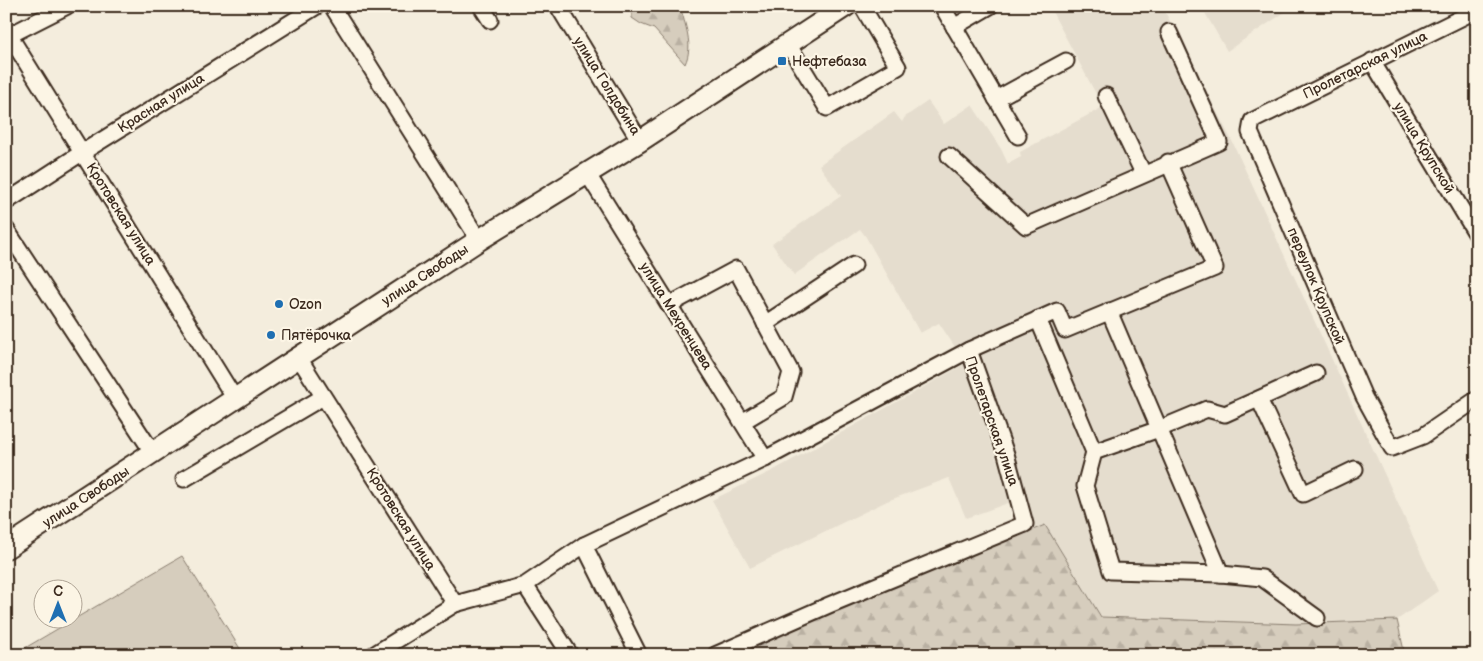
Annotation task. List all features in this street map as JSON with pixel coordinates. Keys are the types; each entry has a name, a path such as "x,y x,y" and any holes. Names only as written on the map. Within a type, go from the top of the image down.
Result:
{"main road":[{"name":"улица Свободы","path":"6,548 479,240 640,140 846,6"}],"street":[{"path":"7,34 67,6"},
{"name":"Красная улица","path":"6,202 317,6"},
{"path":"332,6 479,240"},
{"path":"481,6 490,20"},
{"name":"улица Голдобина","path":"558,6 640,140"},
{"path":"788,44 827,108 898,67 862,6"},
{"path":"942,6 1018,136"},
{"path":"954,27 990,6"},
{"name":"Пролетарская улица","path":"1252,121 1477,10"},
{"path":"949,156 1026,226 1168,162 1218,142 1169,32"},
{"name":"Кротовская улица","path":"7,34 83,152 235,399"},
{"path":"996,99 1066,62"},
{"name":"улица Крупской","path":"1372,62 1477,235"},
{"path":"1106,96 1144,174"},
{"name":"переулок Крупской","path":"1252,121 1250,132 1364,397 1392,448 1424,436 1477,399"},
{"path":"969,350 1056,311 1065,330 1215,268 1168,162"},
{"name":"улица Мехренцева","path":"587,173 764,459"},
{"path":"6,229 152,453"},
{"path":"765,324 854,265"},
{"path":"669,305 736,268 791,372 784,397 742,422"},
{"path":"1109,311 1221,574"},
{"path":"1038,319 1094,452 1085,486 1111,571 1221,574 1262,578 1317,618"},
{"name":"Пролетарская улица","path":"373,655 455,604 526,585 584,545 764,459 969,350 1006,454 1025,524 829,605 715,655"},
{"name":"Кротовская улица","path":"299,358 455,604"},
{"path":"1094,452 1159,429 1207,409 1225,414 1316,373"},
{"path":"184,478 324,397"},
{"path":"1260,399 1303,494 1355,469"},
{"path":"584,545 638,655"},
{"path":"526,585 569,653 565,655"}],"shaded area":[{"path":"1049,6 1162,6 1232,141 1438,591 1397,620 1296,624 1101,617 1045,525 1033,530 1010,455 970,344 957,350 939,323 920,333 860,229 794,275 772,244 841,196 819,165 894,112 902,122 905,117 928,101 944,124 972,105 1001,149 1008,164 1021,157 1020,152 1103,107"},
{"path":"1201,6 1294,6 1227,51"},
{"path":"965,364 1011,502 966,518 949,478 887,501 750,568 712,500 774,470"}],"green space":[{"path":"632,6 680,6 689,42 688,57 685,64 654,29 632,18"},
{"path":"1045,525 1101,617 1296,624 1397,620 1405,655 732,655 833,611"},
{"path":"182,556 244,655 13,655 59,628 82,628 82,615"}],"place":[{"name":"Нефтебаза","path":"782,61"},
{"name":"Ozon","path":"279,304"},
{"name":"Пятёрочка","path":"271,335"}]}
